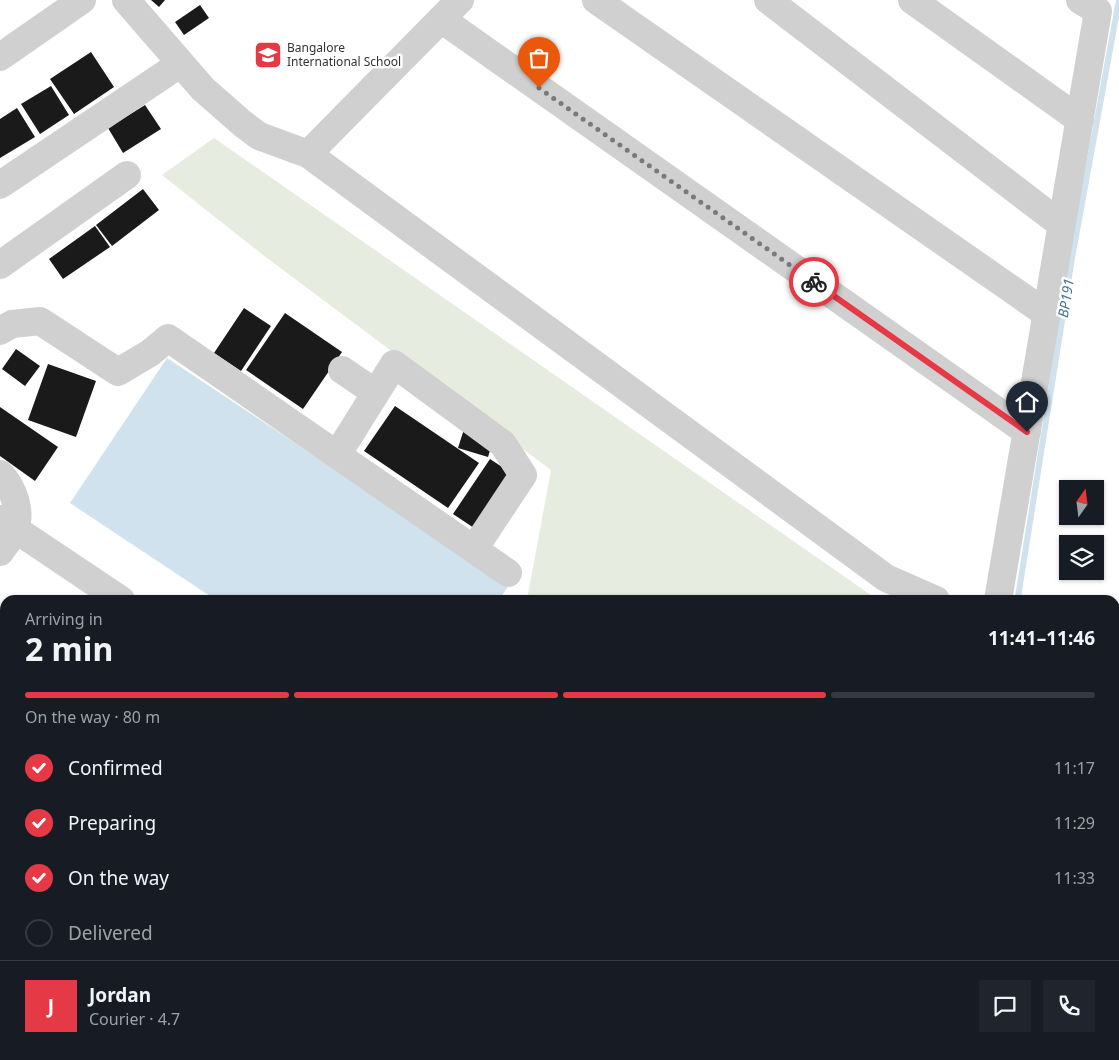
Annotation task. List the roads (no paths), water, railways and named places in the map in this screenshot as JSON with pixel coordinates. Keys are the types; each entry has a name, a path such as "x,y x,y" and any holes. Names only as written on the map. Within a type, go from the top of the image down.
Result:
{"street":[{"path":"0,57 82,0"},
{"path":"126,0 203,89 259,136 308,154 886,578 925,595"},
{"path":"308,154 460,0"},
{"path":"596,0 1047,314"},
{"path":"768,0 1062,225"},
{"path":"912,0 1080,120"},
{"path":"999,595 1098,11 1080,0"},
{"path":"441,19 1027,432"},
{"path":"0,185 180,64"},
{"path":"0,265 127,175"},
{"path":"0,331 12,324 40,320 118,372 150,353 168,338 508,573"},
{"path":"337,455 394,364 503,444 523,475 474,549"},
{"path":"342,370 376,393"},
{"path":"0,474 11,490 16,503 7,524 0,552"},
{"path":"7,524 114,595"}],"water":[{"path":"167,358 509,585 502,595 208,595 70,503"}],"waterway":[{"name":"BP191","path":"1018,595 1072,258 1119,0"}],"place":[{"name":"Bangalore International School","path":"268,55"}]}
